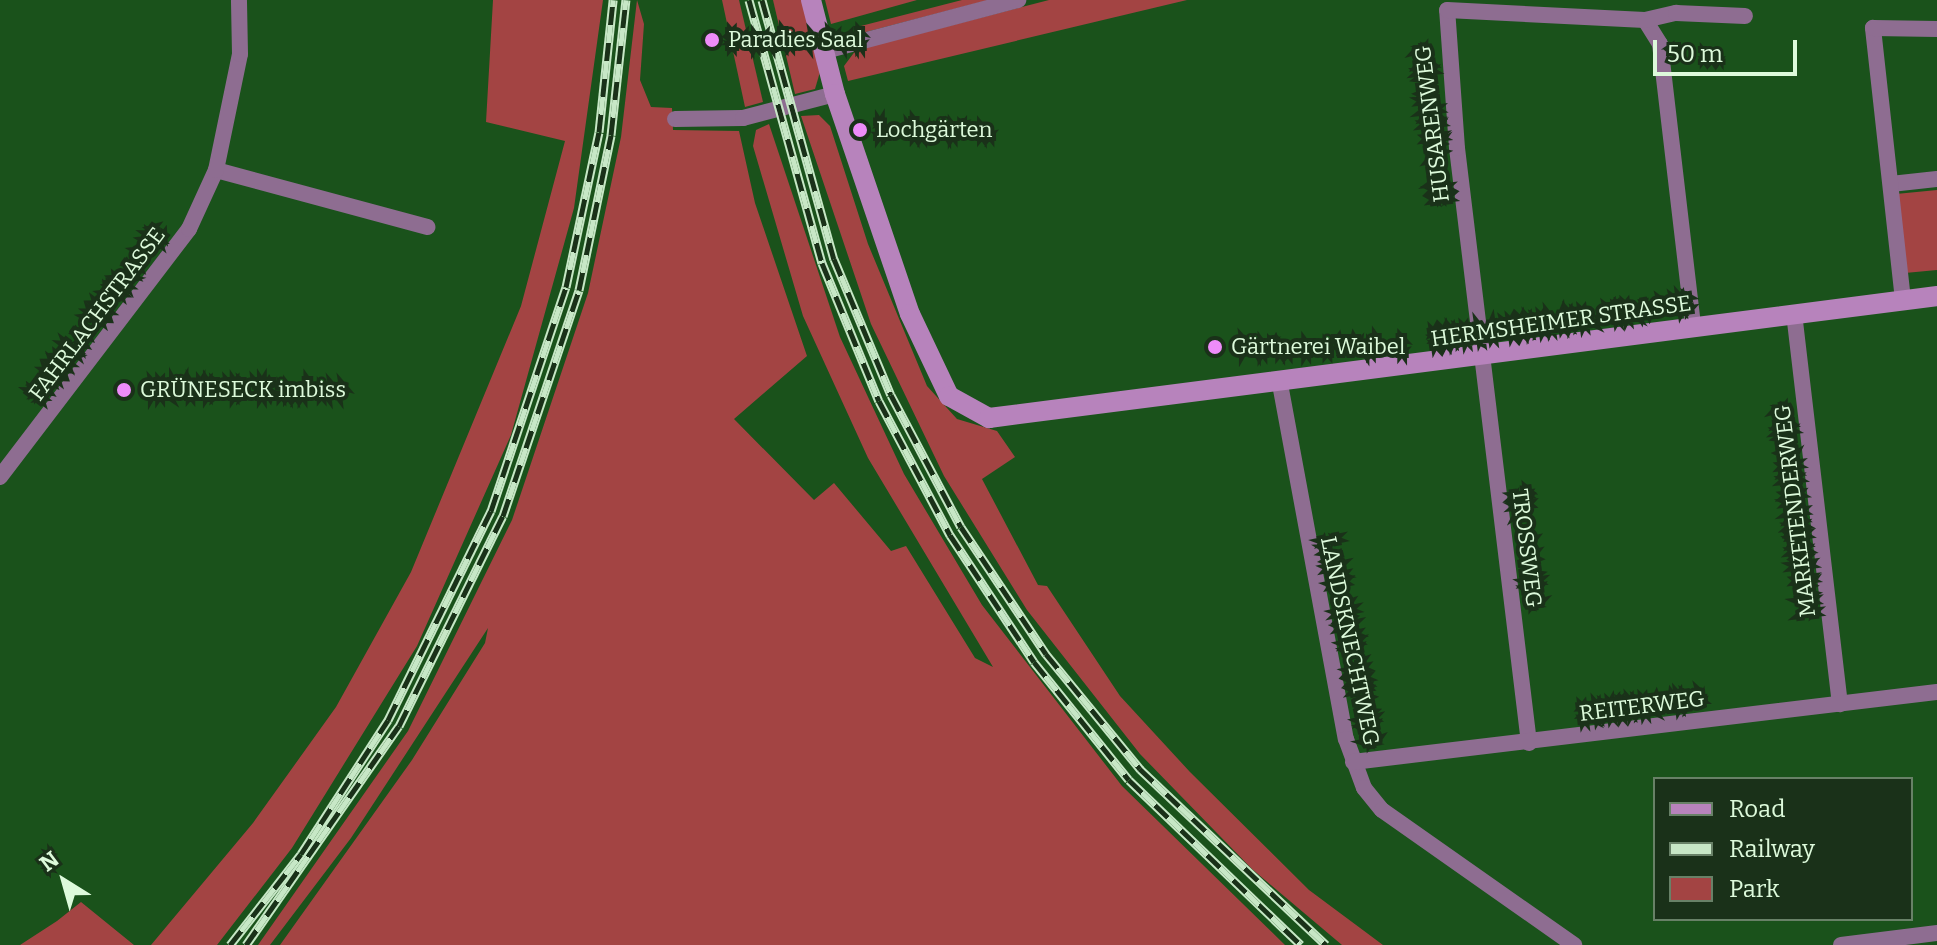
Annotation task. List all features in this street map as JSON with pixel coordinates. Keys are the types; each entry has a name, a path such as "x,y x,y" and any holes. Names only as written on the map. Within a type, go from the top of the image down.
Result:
{"street":[{"name":"FAHRLACHSTRASSE","path":"0,477 154,282 216,170 240,54 239,0"},
{"name":"HERMSHEIMER STRASSE","path":"811,0 835,94 910,314 940,381 963,408 1015,418 1937,296"},
{"path":"825,51 1018,0"},
{"name":"HUSARENWEG","path":"1482,358 1444,31 1447,10 1645,20"},
{"path":"1693,326 1660,44 1645,20 1676,13 1745,16"},
{"path":"1903,300 1873,28 1937,29"},
{"path":"675,119 743,118 835,94"},
{"path":"216,170 427,227"},
{"path":"1891,184 1937,179"},
{"name":"MARKETENDERWEG","path":"1794,313 1840,704"},
{"name":"TROSSWEG","path":"1482,358 1529,743"},
{"name":"LANDSKNECHTWEG","path":"1280,384 1353,762 1382,810 1574,945"},
{"name":"REITERWEG","path":"1353,762 1937,692"},
{"path":"1841,945 1937,933"}],"green space":[{"path":"493,0 603,0 574,208 511,435 417,646 292,848 217,945 151,945 253,823 336,707 411,572 521,306 565,141 486,122"},
{"path":"637,0 644,24 640,80 651,107 672,108 673,130 739,131 755,203 807,356 734,419 814,500 834,483 891,551 906,546 975,658 993,667 868,458 803,316 753,146 756,130 769,124 840,337 904,474 982,605 1122,786 1285,945 280,945 412,760 485,643 488,628 351,838 270,945 258,945 408,731 512,520 588,293 621,137"},
{"path":"722,0 739,0 763,102 745,107"},
{"path":"773,0 802,0 820,72 815,89 795,94"},
{"path":"825,0 917,0 831,24"},
{"path":"962,0 989,0 858,34 857,27"},
{"path":"1049,0 1187,0 848,81 844,66 856,50"},
{"path":"819,115 830,126 868,244 927,386 957,419 997,431 1015,457 982,479 1038,585 1047,586 1120,696 1190,772 1309,890 1383,945 1342,945 1252,869 1140,754 1027,610 944,476 871,324 801,116"},
{"path":"1937,190 1937,270 1905,273 1896,194"},
{"path":"81,902 134,945 20,945 57,921"}],"railway":[{"path":"230,945 301,854 388,720 491,511 566,287 599,132 613,0"},
{"path":"246,945 399,726 503,516 579,290 611,135 626,0"},
{"path":"749,0 822,263 879,401 950,535 1034,662 1129,780 1301,945"},
{"path":"762,0 834,259 891,395 961,527 1046,654 1140,769 1326,945"}],"place":[{"name":"Paradies Saal","path":"712,40"},
{"name":"Lochgärten","path":"860,130"},
{"name":"Gärtnerei Waibel","path":"1215,347"},
{"name":"GRÜNESECK imbiss","path":"124,390"}]}
